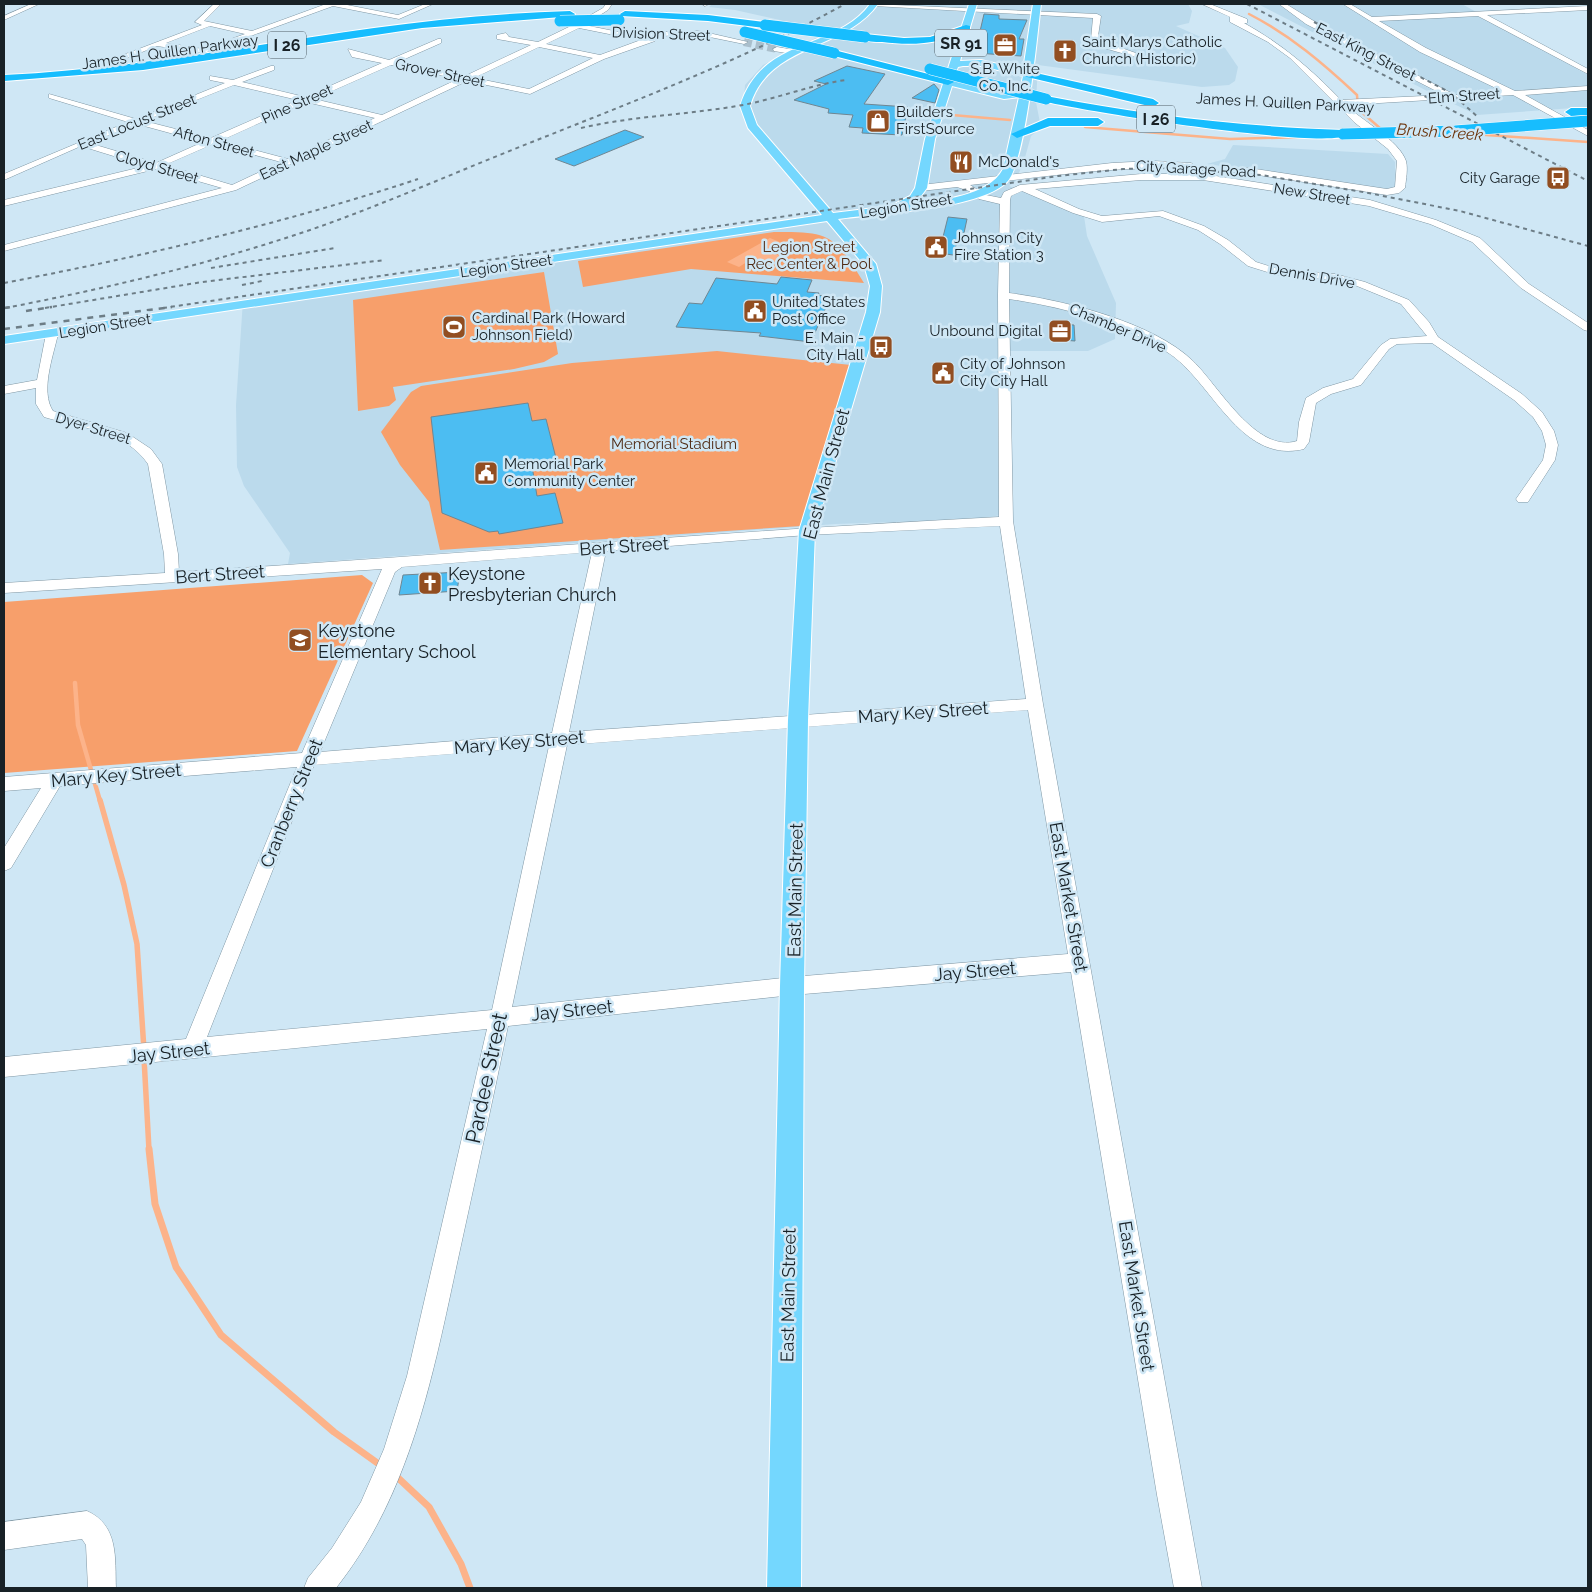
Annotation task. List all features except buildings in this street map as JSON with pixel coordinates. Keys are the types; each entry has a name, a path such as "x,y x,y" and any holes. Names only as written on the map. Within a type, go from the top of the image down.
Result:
{"highway":[{"name":"James H. Quillen Parkway","path":"4,78 133,68 442,22 570,14 622,17 751,30"},
{"name":"James H. Quillen Parkway","path":"4,87 122,77 431,30 622,17 681,16 930,64 1047,90 1162,111 1246,119 1331,123 1417,122 1588,111"},
{"path":"751,30 921,41 951,36 966,28"},
{"path":"751,30 843,47 948,82"},
{"name":"James H. Quillen Parkway","path":"843,47 891,52"},
{"path":"1028,70 1047,90 1164,106"},
{"name":"James H. Quillen Parkway","path":"1047,90 1150,118 1267,131 1343,134 1440,131 1588,122"},
{"path":"1187,110 1246,119"},
{"path":"1018,134 1038,124 1066,121 1267,131"}],"main road":[{"name":"East Main Street","path":"784,1588 792,986 798,720 807,531 874,312 876,286 874,271 860,250 752,126 745,107 759,76 774,62 858,22 870,12 874,4"},
{"name":"SR 91","path":"921,188 930,139 972,7"},
{"path":"1003,179 1007,173 1018,134 1036,8"},
{"path":"954,65 976,62 1028,70"},
{"path":"948,82 1004,96 1025,93"},
{"name":"Legion Street","path":"4,340 878,210 901,210 975,194 1003,179"},
{"path":"772,226 823,231 860,250 860,228 864,220 878,210 906,204 921,188 931,196 952,200"}],"street":[{"path":"4,18 36,4"},
{"path":"218,4 199,22 252,33"},
{"path":"157,44 204,51 333,4 399,17 430,4"},
{"name":"East Maple Street","path":"4,248 233,188 467,80 578,26 606,9 609,4"},
{"path":"874,4 1036,8 1097,16 1094,37 1100,47 1146,58"},
{"path":"1210,4 1234,18 1233,20 1258,36 1267,38 1284,50 1344,102"},
{"name":"East King Street","path":"1282,4 1309,22 1452,96"},
{"path":"1346,4 1423,50 1515,93 1588,133"},
{"path":"1465,4 1588,72"},
{"path":"1558,4 1588,18"},
{"path":"1370,19 1588,8"},
{"path":"119,58 210,24"},
{"name":"Division Street","path":"578,26 624,35 700,34 751,30"},
{"path":"506,35 500,37 601,57 652,38 653,35"},
{"name":"Pine Street","path":"4,203 156,166 393,63 438,41"},
{"path":"777,48 792,52"},
{"name":"Grover Street","path":"351,51 355,55 530,92 601,57"},
{"name":"East Locust Street","path":"4,177 54,154 271,68"},
{"path":"213,78 384,118"},
{"name":"Elm Street","path":"1344,102 1374,102 1588,88"},
{"name":"Afton Street","path":"52,96 138,122 291,162"},
{"path":"70,103 84,97"},
{"name":"City Garage Road","path":"1234,170 1387,192 1396,191 1400,188 1402,166 1400,158 1344,102"},
{"name":"Cloyd Street","path":"82,144 233,188"},
{"name":"City Garage Road","path":"921,188 1112,166 1153,164 1210,167"},
{"name":"New Street","path":"1005,201 1008,194 1013,190 1024,188 1141,177 1202,177 1370,204 1433,222 1476,240 1525,286 1588,328"},
{"path":"949,184 966,186 972,189 975,194 1005,201"},
{"name":"Dennis Drive","path":"1024,188 1076,211 1102,219 1160,213 1201,228 1224,242 1252,264 1277,272 1335,277 1361,284 1405,302 1425,324 1434,339 1518,397 1538,415 1548,431 1552,445 1549,460 1524,500"},
{"name":"East Market Street","path":"1005,201 1003,295 1006,520 1035,704 1081,962 1170,1495 1188,1588"},
{"name":"Chamber Drive","path":"1003,295 1068,306 1125,327 1171,349 1188,360 1236,418 1260,440 1273,446 1299,446 1303,442 1310,401 1327,391 1358,382 1385,347 1394,341 1434,339"},
{"name":"Dyer Street","path":"52,334 42,383 42,404 48,414 127,437 140,443 149,452 155,464 171,554 172,577"},
{"path":"4,390 42,383"},
{"name":"Bert Street","path":"4,588 398,563 807,531 1006,520"},
{"name":"Pardee Street","path":"318,1588 342,1558 371,1512 397,1450 414,1395 500,1018 600,548"},
{"name":"Cranberry Street","path":"192,1050 308,760 389,568 398,563"},
{"name":"Mary Key Street","path":"4,784 798,720 1035,704"},
{"path":"4,863 55,780"},
{"name":"Jay Street","path":"4,1067 192,1050 792,986 1081,962"},
{"path":"4,1536 87,1525 100,1539 102,1588"}],"shaded area":[{"path":"712,4 1188,4 1192,11 1189,23 1176,26 1225,48 1238,67 1235,81 1229,85 1202,87 1038,65 1036,102 1041,128 1031,136 1024,161 1015,182 1009,186 1084,216 1087,236 1116,303 1115,339 1088,351 1000,351 1000,515 982,519 836,524 288,564 290,553 244,486 237,467 236,405 243,300 624,246 803,217 815,211 816,205 744,113 745,85 763,65 829,31 735,10 709,7"},
{"path":"1258,4 1462,4 1588,75 1588,107 1477,115"},
{"path":"1233,145 1388,154 1395,162 1395,185 1392,189 1382,189 1207,164 1225,159"},
{"path":"770,238 782,243 768,251 782,257 769,264 753,258 739,267 727,262"}],"green space":[{"name":"Legion Street Rec Center & Pool","path":"774,232 808,233 820,235 830,240 846,255 864,283 691,269 583,287 578,261"},
{"name":"Cardinal Park (Howard Johnson Field)","path":"544,272 558,354 544,362 514,369 393,387 396,400 389,406 358,411 353,300"},
{"name":"Memorial Stadium","path":"717,351 851,365 801,526 440,550 429,502 400,465 381,432 411,392 421,386 572,363"},
{"path":"362,575 373,583 297,751 4,773 4,602"}],"waterway":[{"name":"Brush Creek","path":"1249,14 1279,31 1332,72 1357,95 1358,109 1381,129"},
{"path":"952,115 1010,120"},
{"path":"1085,127 1230,139 1304,137"},
{"name":"Brush Creek","path":"1472,134 1588,142"},
{"path":"75,683 78,725 100,801"},
{"path":"100,800 124,885 137,944 144,1050"},
{"path":"144,1058 149,1150"},
{"path":"149,1149 155,1204 176,1267 221,1335 334,1432 383,1467"},
{"path":"395,1475 429,1507 461,1564 470,1588"}],"tunnel":[{"path":"744,42 777,49"}],"railway":[{"path":"7,308 82,292 197,264 338,220 730,61 845,4"},
{"path":"1247,4 1588,181"},
{"path":"1314,22 1451,93 1479,118"},
{"path":"581,128 737,106 846,80"},
{"path":"163,308 1058,176 1123,169 1168,168 1261,175 1460,211 1588,246"},
{"path":"4,283 109,262 264,225 418,179"},
{"path":"211,268 335,248"},
{"path":"45,308 202,282 385,260"},
{"path":"242,285 262,281"},
{"path":"26,311 52,307"},
{"path":"4,329 172,307"}],"place":[{"name":"S.B. White Co., Inc.","path":"1005,45"},
{"name":"Saint Marys Catholic Church (Historic)","path":"1065,51"},
{"name":"Builders FirstSource","path":"878,121"},
{"name":"McDonald's","path":"961,162"},
{"name":"City Garage","path":"1558,178"},
{"name":"Johnson City Fire Station 3","path":"936,247"},
{"name":"United States Post Office","path":"755,311"},
{"name":"Cardinal Park (Howard Johnson Field)","path":"454,327"},
{"name":"Unbound Digital","path":"1060,331"},
{"name":"E. Main - City Hall","path":"881,347"},
{"name":"City of Johnson City City Hall","path":"943,373"},
{"name":"Memorial Park Community Center","path":"486,473"},
{"name":"Keystone Presbyterian Church","path":"430,583"},
{"name":"Keystone Elementary School","path":"300,640"}]}
